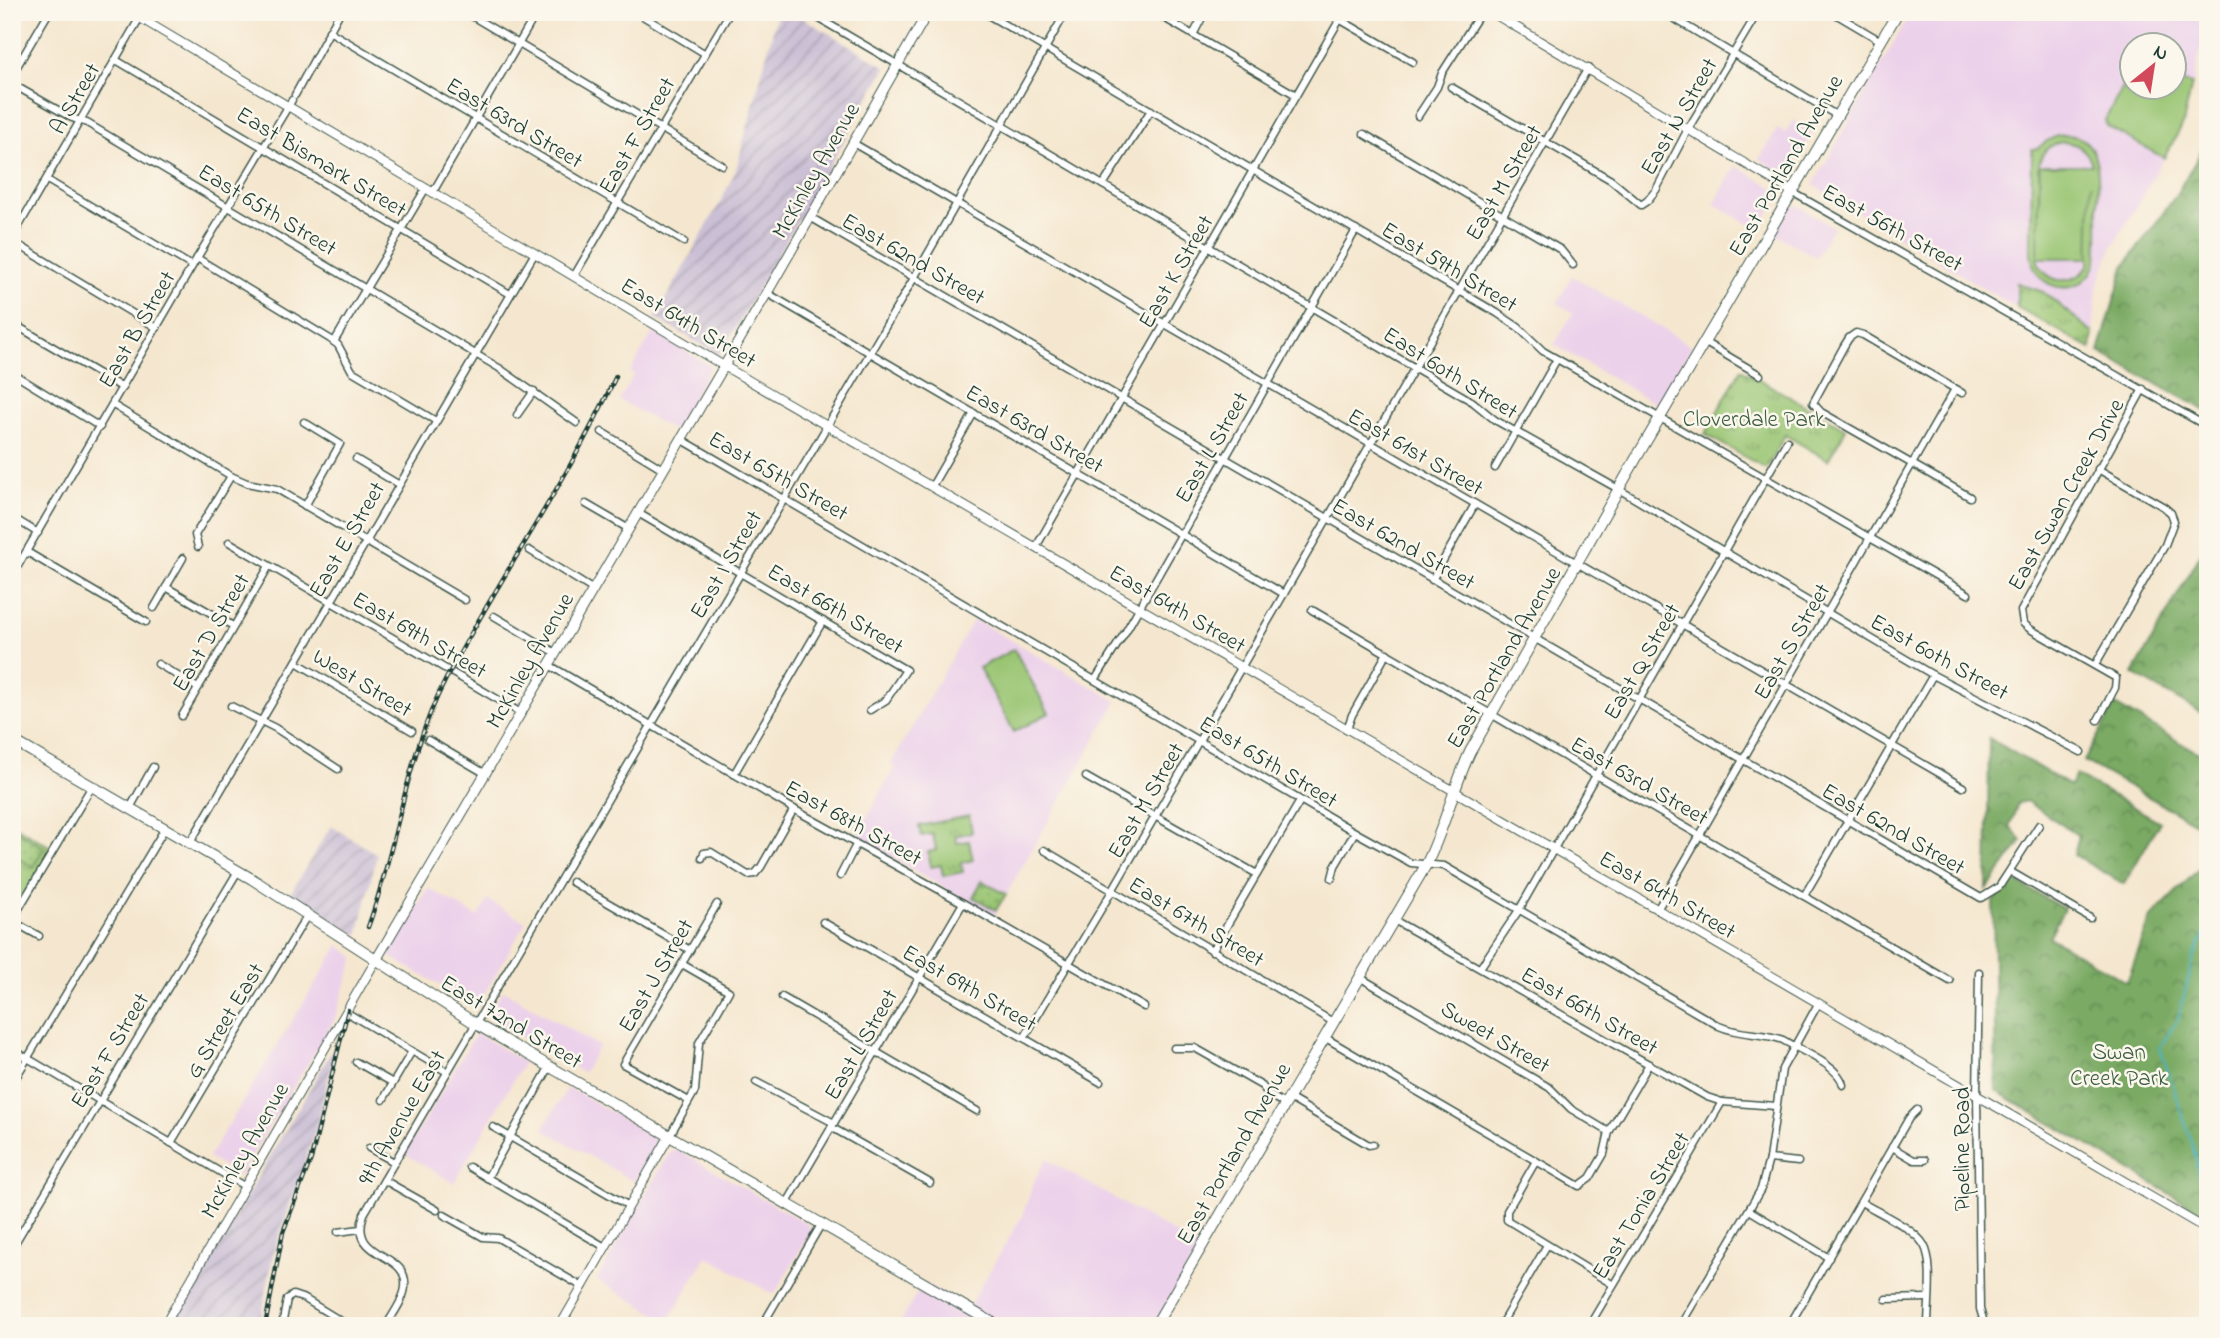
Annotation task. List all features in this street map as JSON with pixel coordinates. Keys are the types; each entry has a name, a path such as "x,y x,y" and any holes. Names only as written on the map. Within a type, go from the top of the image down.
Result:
{"main road":[{"name":"McKinley Avenue","path":"376,960 767,293 928,12"},
{"name":"East Portland Avenue","path":"1155,1326 1426,865 1470,752 1791,191 1898,12"},
{"name":"East 72nd Street","path":"12,740 238,871 476,1024 998,1326"}],"street":[{"path":"12,75 48,12"},
{"name":"East 64th Street","path":"130,12 142,15 292,100 429,190 724,366 2204,1228"},
{"name":"East B Street","path":"12,576 292,100 340,12"},
{"path":"465,12 722,165"},
{"path":"334,342 402,229 475,119 537,12"},
{"path":"636,12 704,53"},
{"name":"East F Street","path":"574,276 730,12"},
{"name":"East 60th Street","path":"808,12 1473,402 1495,420 1620,490 1933,675 2081,752"},
{"name":"East 59th Street","path":"983,12 1512,322 1538,347 1557,359 1968,594"},
{"name":"East I Street","path":"476,1024 914,278 1066,12"},
{"path":"1154,12 1296,94"},
{"path":"1193,35 1205,12"},
{"path":"1327,12 1413,62"},
{"name":"East K Street","path":"1036,547 1344,12"},
{"path":"1418,116 1481,12"},
{"name":"East 56th Street","path":"1491,12 1791,191 2208,427"},
{"path":"1663,12 1836,115"},
{"name":"East N Street","path":"1546,142 1619,185 1638,204 1647,201 1758,12"},
{"path":"1832,12 1881,41"},
{"name":"A Street","path":"12,240 142,15"},
{"name":"East 63rd Street","path":"329,31 684,242"},
{"name":"East Bismark Street","path":"116,60 510,293"},
{"name":"East M Street","path":"1024,1038 1156,816 1587,68"},
{"name":"East 65th Street","path":"12,84 72,118 81,119 229,205 475,353 577,423"},
{"path":"1451,87 1546,142"},
{"path":"1103,185 1151,110"},
{"path":"1364,134 1561,250 1573,265"},
{"name":"East 61st Street","path":"853,143 1963,787"},
{"path":"47,180 192,266"},
{"name":"East 62nd Street","path":"810,217 1981,898 1999,887 2011,872"},
{"name":"East L Street","path":"1095,680 1356,230"},
{"path":"12,240 157,328"},
{"name":"East E Street","path":"190,843 535,253"},
{"path":"197,258 334,342 352,371 436,421"},
{"name":"East 63rd Street","path":"767,293 1284,594"},
{"path":"12,323 123,388"},
{"path":"1962,393 1863,335 1854,334 1844,346 1813,403 1821,412 1970,497"},
{"path":"1704,342 1760,375"},
{"path":"1495,468 1557,359"},
{"path":"12,373 100,427"},
{"name":"East S Street","path":"1657,910 1955,389"},
{"name":"East Swan Creek Drive","path":"2095,665 2029,629 2021,617 2023,604 2143,389"},
{"path":"517,415 534,391"},
{"path":"113,405 231,476 247,483 271,487 465,600"},
{"path":"932,486 974,413"},
{"path":"304,422 340,444 305,506"},
{"path":"602,432 663,469"},
{"name":"East 65th Street","path":"681,439 1355,832 1411,863 1437,863 1444,866 1719,1027 1743,1035 1774,1037 1794,1047 1834,1070 1842,1078 1843,1085"},
{"name":"East Q Street","path":"1480,968 1519,910 1787,441"},
{"path":"356,459 398,484"},
{"path":"2098,470 2164,507 2174,521 2168,540 2095,665 2115,677 2117,683 2098,720"},
{"path":"198,547 195,534 231,476"},
{"path":"586,504 628,529"},
{"path":"1432,580 1475,504"},
{"name":"East 66th Street","path":"638,513 906,670 886,700 870,710"},
{"path":"12,517 38,533"},
{"name":"East 69th Street","path":"229,542 521,713"},
{"path":"529,550 592,589"},
{"path":"27,552 146,622"},
{"path":"154,608 183,558"},
{"name":"East D Street","path":"181,716 269,566"},
{"path":"166,587 233,626"},
{"name":"East 63rd Street","path":"1312,610 1950,981"},
{"path":"494,616 555,653"},
{"path":"734,774 823,621"},
{"path":"1347,729 1387,653"},
{"name":"West Street","path":"296,662 412,731"},
{"path":"158,664 198,688"},
{"name":"East 68th Street","path":"549,665 856,845 1144,1007"},
{"path":"1804,896 1933,675"},
{"path":"230,706 299,742 338,769"},
{"name":"West Street","path":"428,740 486,774"},
{"path":"130,808 153,767"},
{"path":"1086,777 1256,874"},
{"path":"39,936 12,920 92,786"},
{"path":"1212,951 1300,801"},
{"path":"702,858 704,853 711,852 748,875 755,874 794,809"},
{"path":"2039,825 2011,872 2090,918"},
{"path":"12,1084 164,828"},
{"path":"1332,878 1335,866 1355,832"},
{"path":"840,876 856,845"},
{"name":"East 67th Street","path":"1044,850 1333,1022"},
{"name":"East F Street","path":"12,1248 238,871"},
{"path":"572,882 690,950"},
{"name":"East L Street","path":"787,1203 963,903"},
{"name":"East J Street","path":"689,1101 623,1064 717,904"},
{"name":"G Street East","path":"171,1143 307,914"},
{"name":"East 66th Street","path":"1394,920 1707,1097 1722,1102 1776,1106"},
{"name":"East 69th Street","path":"823,922 1100,1082"},
{"name":"McKinley Avenue","path":"164,1326 376,960"},
{"path":"560,1326 689,1101 696,1085 696,1054 699,1042 729,991 682,964"},
{"name":"Pipeline Road","path":"1979,972 1977,1096 1980,1309 1985,1326"},
{"name":"Sweet Street","path":"1359,977 1550,1088 1572,1109 1609,1132"},
{"path":"782,998 977,1111"},
{"path":"1680,1326 1761,1189 1769,1159 1782,1069 1818,1004"},
{"path":"346,1012 447,1072"},
{"name":"9th Avenue East","path":"360,1229 364,1214 476,1024"},
{"path":"1324,1037 1579,1186 1590,1178 1604,1154 1609,1132 1649,1064"},
{"path":"1174,1048 1195,1048 1262,1086 1269,1095 1287,1101 1369,1145 1373,1144"},
{"path":"12,1049 244,1186"},
{"path":"383,1100 412,1051"},
{"path":"356,1062 393,1083"},
{"path":"487,1178 550,1066"},
{"path":"756,1082 930,1183"},
{"name":"East Tonia Street","path":"1589,1326 1722,1102"},
{"path":"1790,1326 1909,1118 1917,1110"},
{"path":"493,1127 629,1206"},
{"path":"1892,1147 1914,1160 1925,1160"},
{"path":"369,1148 394,1162"},
{"path":"1769,1159 1798,1162"},
{"path":"1536,1161 1506,1217 1510,1223 1612,1284"},
{"path":"469,1167 605,1247"},
{"path":"384,1180 437,1210"},
{"path":"1861,1202 1909,1231 1926,1247 1929,1261 1928,1326"},
{"path":"1749,1210 1829,1258"},
{"path":"444,1215 483,1237 498,1238 583,1287"},
{"path":"762,1326 822,1223"},
{"path":"338,1233 360,1229 368,1246 395,1264 405,1279 405,1289 386,1326"},
{"path":"1500,1326 1547,1245"},
{"path":"282,1326 286,1301 291,1295 305,1299 349,1326"},
{"path":"1886,1299 1928,1298"}],"shaded area":[{"path":"778,12 793,12 886,67 720,355 655,318 736,170"},
{"path":"1911,12 2208,12 2208,28 2204,35 2184,124 2112,248 2097,288 2093,333 2043,292 2017,284 2017,307 1813,185"},
{"path":"1793,120 1813,131 1786,175 1759,159 1777,129 1785,133"},
{"path":"1736,166 1781,192 1759,230 1714,204"},
{"path":"1796,205 1833,227 1816,257 1775,234 1790,208"},
{"path":"1572,276 1692,346 1658,405 1554,345 1573,313 1557,303"},
{"path":"653,332 711,366 674,431 619,400 634,375 630,372"},
{"path":"974,619 1117,701 994,916 856,837 895,767 891,764"},
{"path":"331,826 377,854 358,935 290,894"},
{"path":"428,888 478,917 488,900 526,922 477,1007 389,956"},
{"path":"339,945 355,957 334,1021 239,1176 208,1158"},
{"path":"503,990 599,1046 583,1073 487,1017"},
{"path":"476,1033 524,1062 454,1183 405,1154"},
{"path":"335,1050 317,1126 273,1255 260,1326 180,1326 173,1322 332,1051"},
{"path":"568,1087 656,1138 657,1143 634,1182 543,1129"},
{"path":"676,1149 809,1225 809,1235 774,1295 707,1256 668,1321 597,1280 668,1155"},
{"path":"1046,1159 1200,1248 1155,1326 898,1326 923,1283 968,1308 1022,1216 1035,1179"}],"green space":[{"path":"2188,83 2192,84 2188,102"},
{"path":"2118,96 2118,102 2188,102 2183,124 2164,158 2107,126 2105,120"},
{"path":"2057,136 2073,136 2084,140 2096,159 2097,260 2091,273 2082,282 2072,286 2061,287 2041,278 2034,268 2031,254 2032,149","holes":["2063,142 2082,148 2092,165 2040,165 2038,256 2039,163 2047,149","2091,184 2089,264 2083,272 2069,280 2053,278 2046,274 2037,258 2089,258"]},
{"path":"2208,140 2208,412 2099,352 2124,267 2174,198"},
{"path":"2017,283 2043,292 2093,333 2091,349 2017,307"},
{"name":"Cloverdale Park","path":"1741,369 1846,429 1828,460 1785,435 1766,469 1705,434"},
{"path":"2208,541 2208,717 2133,674"},
{"path":"1014,649 1049,713 1014,732 979,668"},
{"path":"2115,705 2204,756 2208,750 2208,830 2084,761"},
{"path":"1989,738 2070,786 2076,775 2160,822 2124,884 2074,855 2079,836 2026,801 2018,803 2010,826 2022,841 1987,889"},
{"path":"969,816 972,832 955,836 957,843 969,841 973,860 961,863 963,872 943,876 941,865 931,867 928,852 936,850 933,834 921,836 919,826"},
{"path":"12,824 54,849 12,920"},
{"path":"19,832 44,848 33,867 12,854 12,839"},
{"name":"Swan Creek Park","path":"2208,860 2208,1216 1996,1091 1993,901 2012,879 2064,909 2049,937 2127,982 2151,917"},
{"path":"982,881 1006,894 996,910 973,897"}],"waterway":[{"path":"2208,927 2194,956 2178,1019 2160,1047 2194,1150 2201,1187 2208,1195"}],"railway":[{"path":"368,927 411,770 432,709 467,641 577,453 616,376"},
{"path":"265,1326 283,1232 311,1159 348,1010"}]}
